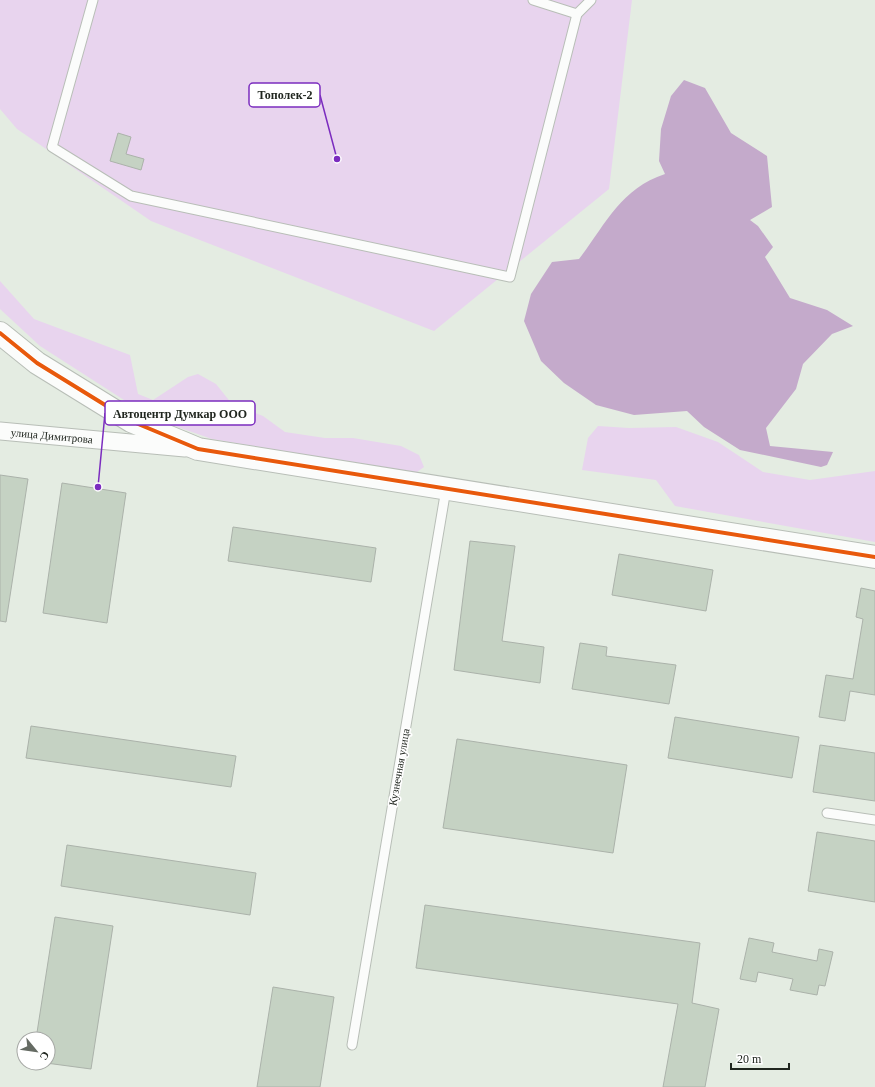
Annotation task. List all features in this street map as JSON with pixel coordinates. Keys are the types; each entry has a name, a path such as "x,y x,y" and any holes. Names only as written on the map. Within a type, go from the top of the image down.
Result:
{"street":[{"path":"0,333 37,363 131,420 198,449 446,490 875,557"},
{"name":"улица Димитрова","path":"0,431 198,449"}],"lane":[{"path":"93,0 52,147 131,196 510,277 576,14 591,0"},
{"path":"533,0 576,14"},
{"name":"Кузнечная улица","path":"352,1045 446,490"},
{"path":"827,813 875,820"}],"shaded area":[{"path":"0,0 632,0 609,189 434,331 151,221 17,129 0,109"},
{"path":"684,80 705,88 731,133 767,156 772,207 750,220 758,226 773,247 765,257 790,298 827,310 853,326 832,334 803,364 796,389 766,428 770,446 833,452 827,465 821,467 740,450 704,427 687,411 634,415 596,405 564,383 541,361 524,321 531,294 552,262 579,259 615,209 625,198 649,181 665,174 659,161 661,129 671,96"},
{"path":"0,281 34,319 130,355 138,394 153,400 188,377 198,374 216,384 232,404 263,416 285,432 325,438 353,438 401,446 419,455 424,467 410,477 319,457 212,439 152,418 40,346 0,309"},
{"path":"598,426 629,428 676,427 718,442 763,472 810,480 875,471 875,542 675,506 656,480 582,470 588,438"}],"building":[{"path":"118,133 131,137 126,154 144,159 141,170 110,161"},
{"path":"0,475 28,479 6,622 0,621"},
{"path":"62,483 126,493 107,623 43,613"},
{"path":"233,527 376,548 371,582 228,561"},
{"path":"470,541 515,546 502,641 544,647 540,683 454,670"},
{"path":"619,554 713,570 706,611 612,595"},
{"path":"861,588 875,591 875,695 850,691 845,721 819,717 826,675 853,679 863,619 856,617"},
{"path":"580,643 607,647 606,656 676,665 669,704 572,689"},
{"path":"675,717 799,737 792,778 668,758"},
{"path":"31,726 236,756 231,787 26,758"},
{"path":"457,739 627,765 613,853 443,828"},
{"path":"820,745 875,753 875,801 813,792"},
{"path":"817,832 875,841 875,902 808,891"},
{"path":"67,845 256,873 250,915 61,886"},
{"path":"425,905 700,943 692,1003 719,1009 705,1087 663,1087 678,1004 416,968"},
{"path":"55,917 113,926 91,1069 56,1064 56,1031 37,1031"},
{"path":"749,938 774,943 772,952 817,961 819,949 833,952 825,986 819,985 817,995 790,990 793,979 758,972 756,982 740,979"},
{"path":"273,987 334,997 320,1087 257,1087"}],"cycle path":[{"path":"0,333 37,363 131,421 198,449 875,557"}],"place":[{"name":"Тополек-2","path":"337,159"},
{"name":"Автоцентр Думкар ООО","path":"98,487"}]}
